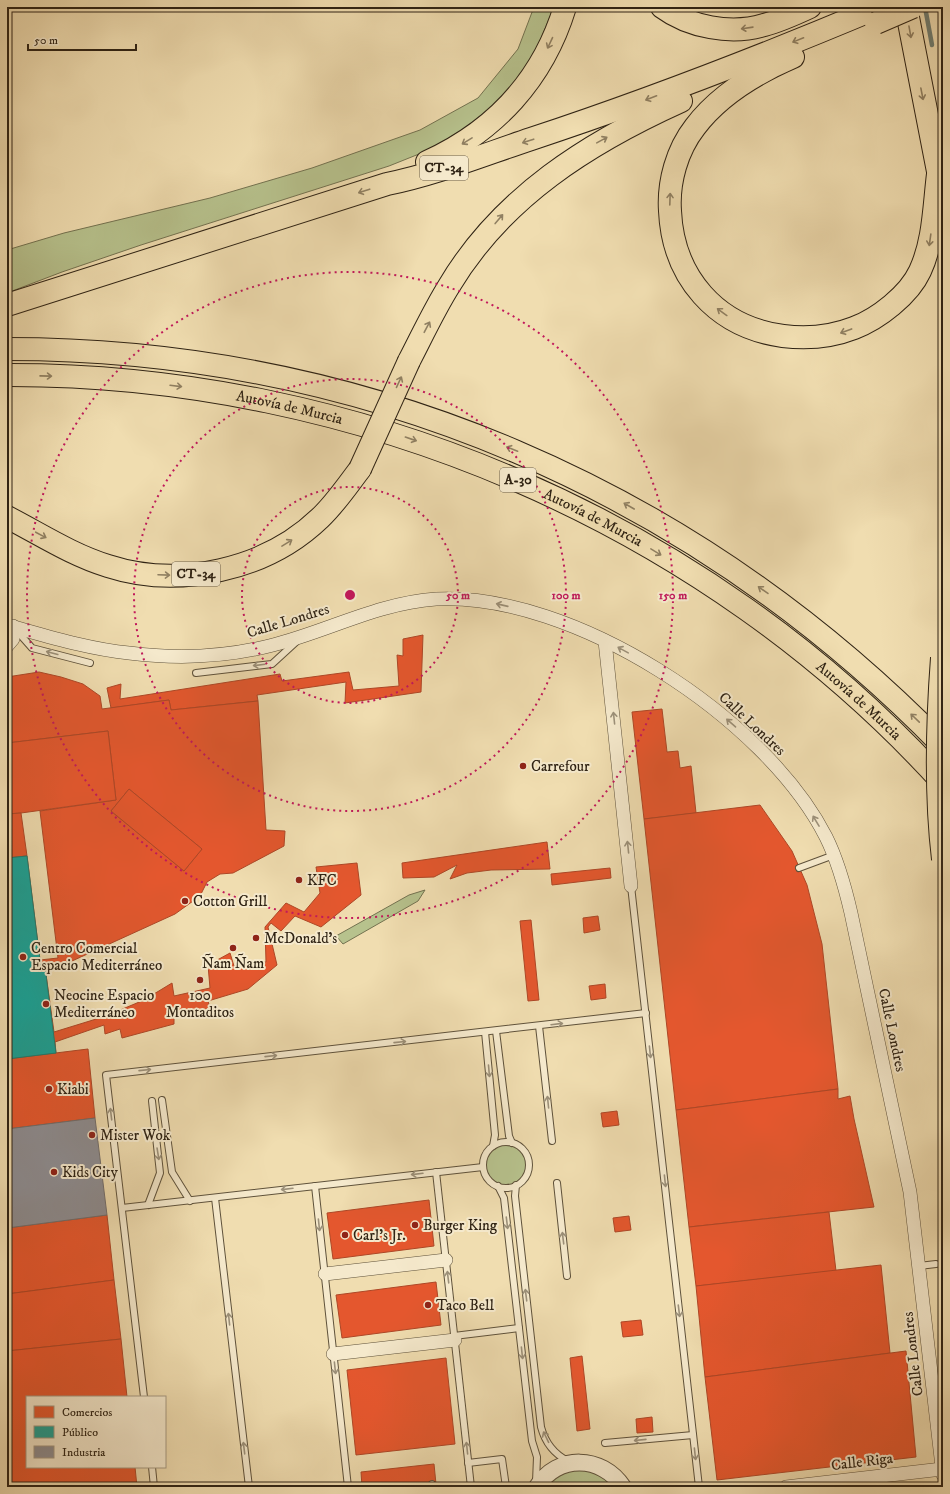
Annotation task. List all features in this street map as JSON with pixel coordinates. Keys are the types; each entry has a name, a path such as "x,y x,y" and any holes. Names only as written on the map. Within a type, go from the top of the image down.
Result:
{"highway":[{"path":"386,184 414,168 453,149 478,134 506,110 527,84 546,53 565,7"},
{"path":"662,7 690,22 714,28 739,29 762,26 810,7"},
{"path":"906,7 943,196"},
{"name":"CT-34","path":"7,305 386,184 413,178 633,104 876,13 913,7"},
{"path":"876,13 767,68 729,93 713,106 694,128 680,151 672,175 670,206 671,225 676,249 688,275 702,295 722,313 744,326 769,334 799,337 818,337 841,333 864,324 881,314 902,295 919,272 929,245 938,174"},
{"name":"CT-34","path":"7,517 70,550 108,566 152,574 200,574 214,572 267,554 297,536 320,518 335,502 360,469 409,361 449,285 474,250 504,214 535,187 586,150 639,120 744,74 767,68"},
{"name":"Autovía de Murcia","path":"7,349 123,354 244,370 379,402 447,424 519,452 614,498 676,534 762,589 824,635 875,679 943,746"},
{"name":"Autovía de Murcia","path":"7,375 121,380 202,389 261,400 340,418 406,437 515,478 571,504 614,528 681,567 753,615 807,656 858,698 943,783"},
{"path":"943,652 938,723 937,789 943,860"}],"street":[{"name":"Calle Londres","path":"10,626 100,648 128,653 155,655 207,655 241,652 301,637 381,608 407,603 463,599 491,602 563,623 605,641 656,668 707,703 752,741 776,767 809,810 825,836 834,855 851,913 907,1177 943,1472"},
{"path":"7,646 13,639 10,626"},
{"path":"605,641 631,886"},
{"path":"324,1274 446,1260"},
{"path":"333,1354 454,1338"},
{"path":"536,1487 546,1475 574,1462 590,1463 606,1469 613,1474 623,1487"},
{"name":"Calle Riga","path":"786,1487 943,1472"}],"lane":[{"path":"10,626 32,648 90,663"},
{"path":"196,673 272,664 301,637"},
{"path":"799,868 834,855"},
{"path":"631,886 699,1487"},
{"path":"144,1396 106,1075 646,1014"},
{"path":"539,1026 552,1141"},
{"path":"496,1031 509,1136 512,1143 524,1151 528,1162 526,1175 516,1185 510,1187 498,1186"},
{"path":"485,1032 495,1135 493,1146"},
{"path":"162,1100 172,1172 190,1201"},
{"path":"148,1205 160,1173 152,1101"},
{"path":"512,1143 501,1143 493,1146 485,1155 483,1167 488,1179 498,1186 504,1198 532,1441 537,1456 536,1487"},
{"path":"122,1208 483,1167"},
{"path":"436,1172 471,1487"},
{"path":"557,1183 567,1276"},
{"path":"516,1185 515,1196 541,1427 554,1451 560,1456 574,1462"},
{"path":"314,1186 348,1487"},
{"path":"215,1198 249,1487"},
{"path":"919,1266 936,1264"},
{"path":"454,1338 519,1328"},
{"path":"606,1443 693,1435"},
{"path":"468,1463 502,1459 506,1487"},
{"path":"152,1468 154,1487"}],"green space":[{"path":"534,7 554,7 535,53 512,86 479,122 439,146 389,166 141,245 62,272 7,293 7,250 64,233 210,198 312,168 420,130 478,98 518,49"},
{"path":"425,890 418,901 343,944 336,936 409,895"},
{"path":"506,1142 519,1146 525,1152 529,1165 525,1178 519,1184 506,1188 493,1184 487,1178 483,1165 487,1152 493,1146"},
{"path":"574,1462 623,1487 537,1487"}],"building: Comercios":[{"path":"423,635 421,692 345,703 346,682 257,695 258,701 171,710 169,700 111,708 107,688 121,684 120,699 280,674 282,681 349,672 353,690 399,686 397,655 403,656 403,639"},
{"path":"39,672 83,684 100,696 102,709 169,700 171,710 258,701 266,830 285,831 284,846 233,873 220,874 207,882 200,896 175,914 72,961 45,967 40,960 58,958 40,811 116,800 108,731 7,743 7,677","holes":["129,789 202,849 184,871 111,811"]},
{"path":"662,709 667,752 678,751 680,768 691,766 696,813 644,819 632,712"},
{"path":"108,731 116,800 7,814 7,743"},
{"path":"129,789 202,849 184,871 111,811"},
{"path":"760,805 792,851 807,885 822,944 838,1089 676,1110 644,819"},
{"path":"21,813 27,856 7,858 7,814"},
{"path":"547,842 550,869 491,870 467,873 450,879 457,865 434,877 403,878 402,863"},
{"name":"Centro Comercial Espacio Mediterráneo","path":"27,856 40,960 45,967 54,1032 106,1016 144,1000 172,983 174,996 210,988 208,965 230,953 234,966 266,962 265,927 286,903 304,912 320,893 316,867 357,863 361,895 321,927 295,916 281,931 271,923 268,927 277,965 248,989 208,1001 210,1008 174,1017 174,1024 122,1038 120,1029 105,1034 104,1025 55,1042 56,1053 7,1059 7,858"},
{"path":"610,868 611,878 552,885 551,874"},
{"path":"598,916 600,930 584,933 583,918"},
{"path":"531,920 539,1000 528,1001 520,921"},
{"path":"605,984 606,998 591,1000 589,986"},
{"name":"Kiabi","path":"88,1049 95,1118 7,1129 7,1059"},
{"path":"838,1089 838,1099 850,1096 874,1207 689,1227 676,1110"},
{"path":"617,1111 619,1125 603,1127 601,1113"},
{"path":"429,1200 434,1246 333,1259 327,1213"},
{"path":"829,1212 836,1271 696,1286 689,1227"},
{"path":"107,1215 114,1280 7,1294 7,1228"},
{"path":"629,1216 631,1230 615,1232 613,1218"},
{"path":"881,1265 890,1353 705,1377 696,1286"},
{"path":"114,1280 121,1339 7,1351 7,1294"},
{"path":"436,1282 441,1325 342,1338 336,1295"},
{"path":"641,1320 643,1335 623,1337 621,1322"},
{"path":"121,1339 127,1396 26,1396 26,1468 135,1468 137,1487 7,1487 7,1351"},
{"path":"906,1351 916,1457 717,1480 705,1377"},
{"path":"582,1356 590,1429 577,1431 570,1358"},
{"path":"446,1358 455,1444 356,1455 347,1370"},
{"path":"652,1417 653,1432 637,1433 636,1419"},
{"path":"434,1464 436,1484 408,1487 362,1487 361,1472"}],"building: Público":[{"path":"27,856 40,960 45,967 56,1053 7,1059 7,858"}],"building: Industria":[{"name":"Kids City","path":"95,1118 107,1215 7,1228 7,1129"}],"waterway":[{"path":"925,7 932,45"}],"place":[{"name":"Carrefour","path":"523,766"},
{"name":"KFC","path":"299,880"},
{"name":"Cotton Grill","path":"185,901"},
{"name":"McDonald's","path":"256,938"},
{"name":"Ñam Ñam","path":"233,948"},
{"name":"Centro Comercial Espacio Mediterráneo","path":"23,957"},
{"name":"100 Montaditos","path":"200,980"},
{"name":"Neocine Espacio Mediterráneo","path":"46,1004"},
{"name":"Kiabi","path":"49,1089"},
{"name":"Mister Wok","path":"92,1135"},
{"name":"Kids City","path":"54,1172"},
{"name":"Burger King","path":"415,1225"},
{"name":"Carl's Jr.","path":"345,1235"},
{"name":"Taco Bell","path":"428,1305"}]}
